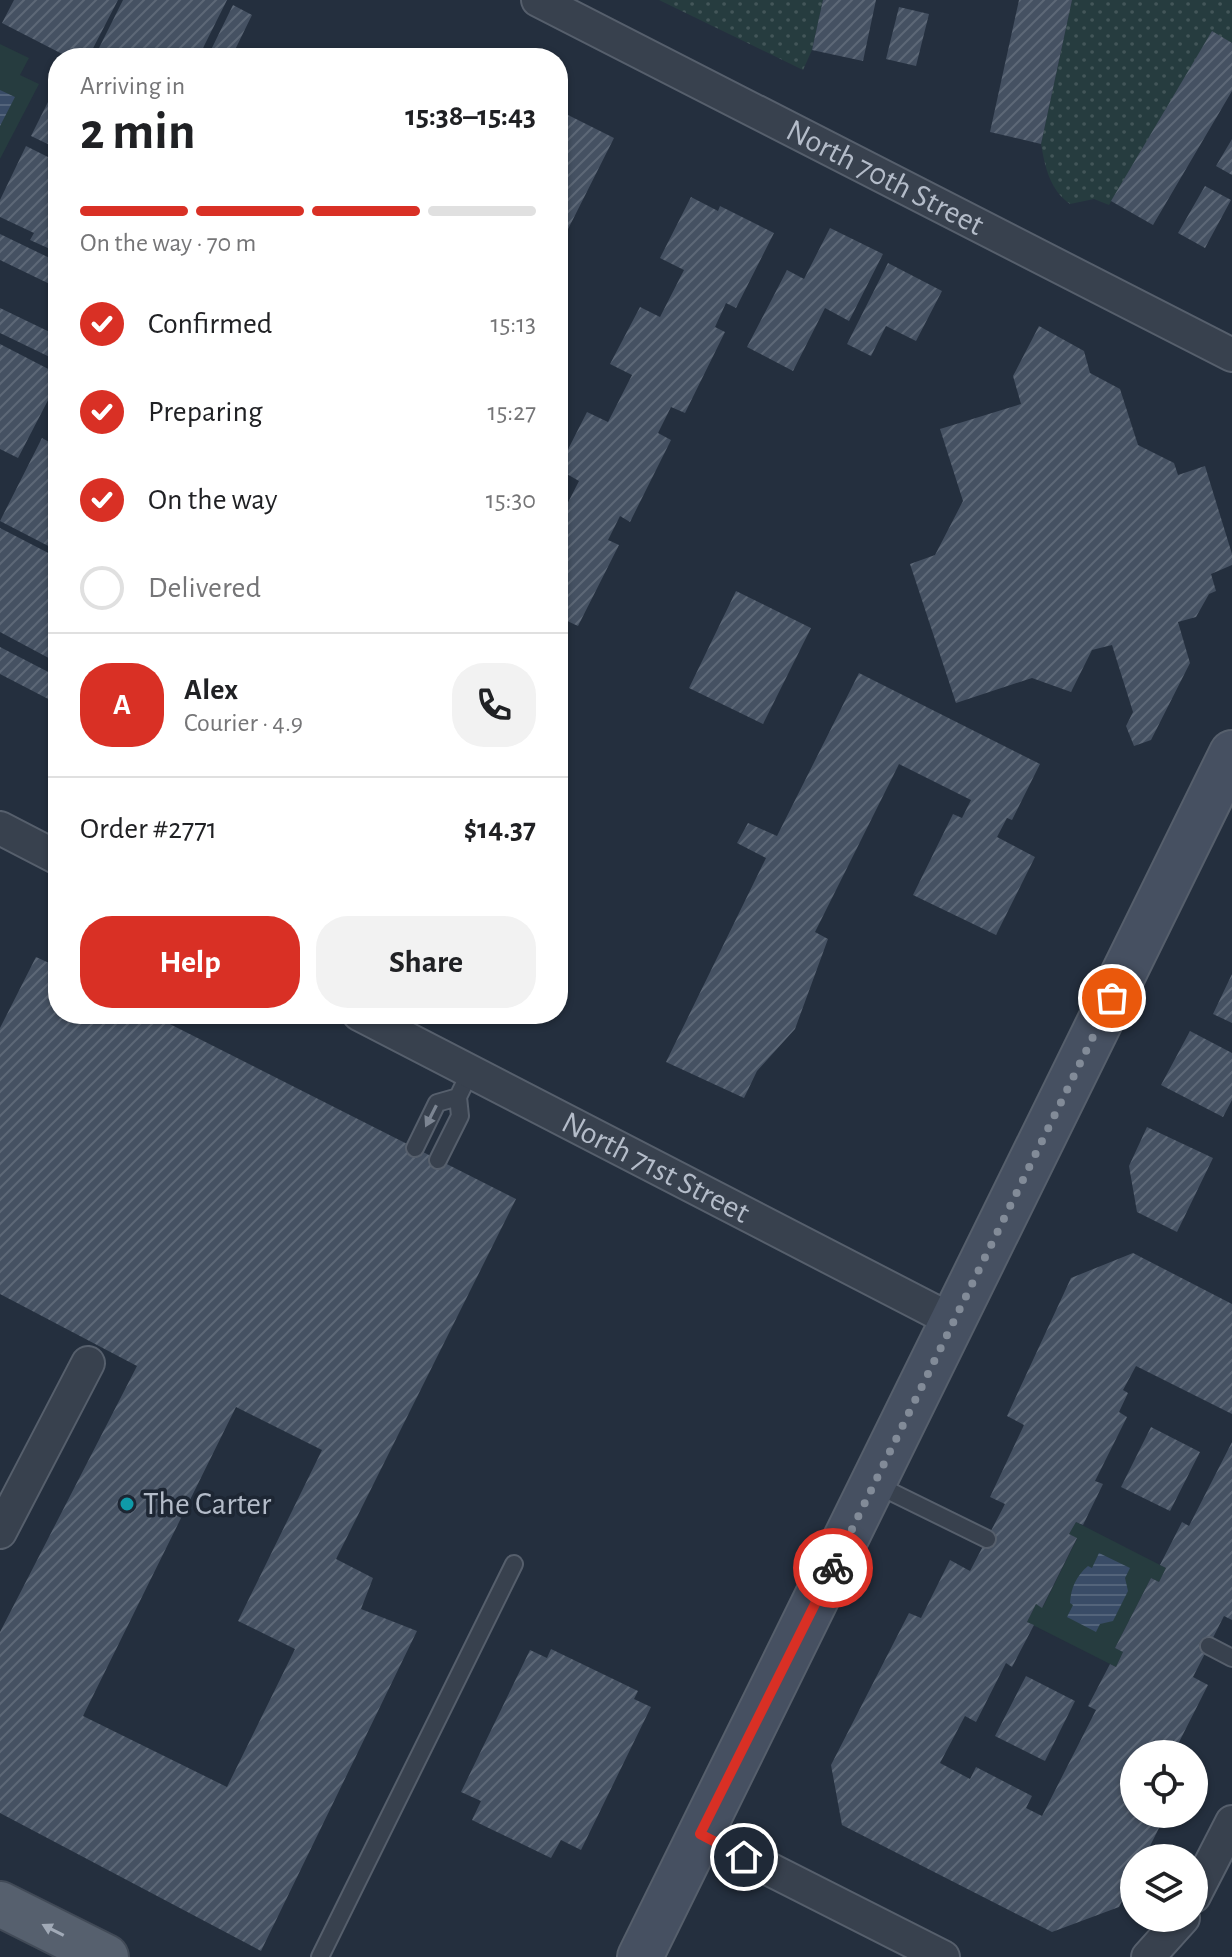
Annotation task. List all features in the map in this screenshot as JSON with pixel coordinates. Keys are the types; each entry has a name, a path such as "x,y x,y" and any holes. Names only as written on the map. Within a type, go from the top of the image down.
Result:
{"main road":[{"path":"640,1957 1232,753"},
{"path":"0,1904 106,1957"}],"street":[{"name":"North 70th Street","path":"538,0 1232,355"},
{"path":"0,828 48,853"},
{"name":"North 71st Street","path":"374,1024 464,1084 953,1321"},
{"path":"0,1532 88,1363"},
{"path":"1208,1869 1232,1822"},
{"path":"700,1834 943,1957"},
{"path":"1148,1957 1170,1932"}],"lane":[{"path":"415,1148 437,1103 464,1084"},
{"path":"438,1160 460,1116 464,1084"},
{"path":"874,1483 987,1539"},
{"path":"320,1957 514,1564"},
{"path":"1209,1646 1232,1658"}],"green space":[{"path":"659,0 823,0 812,50 803,70"},
{"path":"1072,0 1232,0 1232,43 1212,32 1109,205 1094,199 1070,204 1058,192 1044,161 1041,144"},
{"path":"0,44 29,58 20,75 39,84 0,159"},
{"path":"1076,1522 1166,1568 1159,1582 1151,1578 1115,1648 1123,1652 1116,1667 1027,1622 1036,1604 1043,1607 1077,1539 1069,1534"}],"water":[{"path":"0,90 15,97 0,126"},
{"path":"1099,1553 1130,1568 1125,1578 1128,1591 1113,1621 1100,1624 1096,1632 1067,1617 1073,1605 1070,1603 1075,1583 1088,1566 1092,1568"}],"building":[{"path":"14,0 118,0 93,48 51,48 2,23"},
{"path":"123,0 227,0 203,48 99,48"},
{"path":"823,0 876,0 863,61 812,50"},
{"path":"1019,0 1072,0 1041,144 990,132"},
{"path":"233,5 252,15 236,48 212,48"},
{"path":"899,7 929,14 916,66 886,59"},
{"path":"1212,31 1232,43 1232,91 1153,225 1111,201"},
{"path":"48,102 48,144 31,136"},
{"path":"568,115 614,138 568,229"},
{"path":"1232,139 1232,175 1216,166"},
{"path":"26,146 48,157 48,248 30,240 34,233 0,217 0,200"},
{"path":"1205,186 1231,200 1205,248 1178,233"},
{"path":"691,197 718,211 720,206 774,233 736,308 726,303 715,327 725,332 685,413 671,407 658,433 671,440 630,522 620,516 608,540 619,545 578,626 568,621 568,502 579,481 568,475 568,449 587,412 608,422 632,375 610,364 640,307 660,317 684,270 660,258"},
{"path":"830,228 883,254 849,321 825,308 793,371 747,347 787,270 804,279"},
{"path":"0,234 48,257 48,283 0,260"},
{"path":"888,263 942,291 916,341 886,326 871,356 847,344"},
{"path":"0,308 48,331 48,356 0,333"},
{"path":"1039,326 1084,351 1090,373 1120,389 1138,445 1174,463 1178,475 1205,466 1232,554 1232,565 1211,574 1216,591 1209,594 1196,617 1178,622 1190,663 1151,740 1134,746 1126,726 1133,712 1112,645 1092,650 1071,692 1032,678 956,703 910,564 935,555 963,501 940,429 1021,404 1013,376"},
{"path":"0,344 48,369 48,400 18,458 0,449"},
{"path":"42,438 48,441 48,546 0,521"},
{"path":"0,528 48,553 48,658 0,632"},
{"path":"736,591 811,628 763,724 689,688"},
{"path":"0,647 48,672 48,699 0,674"},
{"path":"859,673 1040,764 1012,820 1007,818 997,837 1035,857 996,935 913,895 953,814 962,818 971,800 899,764 815,932 828,939 795,1029 757,1071 744,1098 666,1062 766,858 737,843 748,823 777,836"},
{"name":"The Carter","path":"36,957 48,962 48,1024 170,1024 516,1199 336,1559 373,1578 361,1609 417,1631 261,1951 0,1813 0,1632 137,1366 0,1294 0,1028","holes":["236,1407 322,1450 238,1621 295,1649 227,1787 83,1716"]},
{"path":"1232,974 1232,1023 1213,1014"},
{"path":"1190,1031 1232,1053 1232,1100 1223,1117 1161,1085"},
{"path":"1147,1127 1213,1158 1177,1232 1137,1212 1129,1166"},
{"path":"1133,1253 1232,1304 1232,1414 1136,1366 1123,1390 1128,1393 1119,1412 1127,1417 1095,1481 1103,1484 1083,1525 1076,1522 1069,1534 1077,1538 1042,1608 1036,1604 1027,1622 1034,1625 1012,1667 1006,1663 976,1722 965,1716 940,1763 970,1779 976,1767 1032,1796 1026,1808 1042,1816 1096,1710 1088,1706 1110,1664 1116,1667 1123,1652 1115,1648 1151,1578 1159,1582 1166,1568 1160,1565 1182,1522 1189,1526 1232,1442 1232,1620 1224,1616 1193,1677 1208,1685 1180,1740 1120,1740 1120,1828 1159,1828 1151,1844 1120,1844 1119,1907 1052,1932 842,1825 831,1765 909,1613 921,1618 950,1560 970,1571 1005,1504 990,1497 1024,1425 1007,1416 1071,1278"},
{"path":"1151,1427 1200,1452 1170,1511 1121,1487"},
{"path":"551,1649 638,1691 634,1699 651,1707 581,1850 561,1840 551,1858 472,1820 481,1801 461,1792 530,1650 547,1658"},
{"path":"1026,1676 1075,1701 1045,1761 995,1736"}],"way so far":[{"path":"833,1568 1112,998"}],"place":[{"name":"The Carter","path":"127,1504"}],"route":[{"path":"744,1857 700,1834 833,1568"}]}
